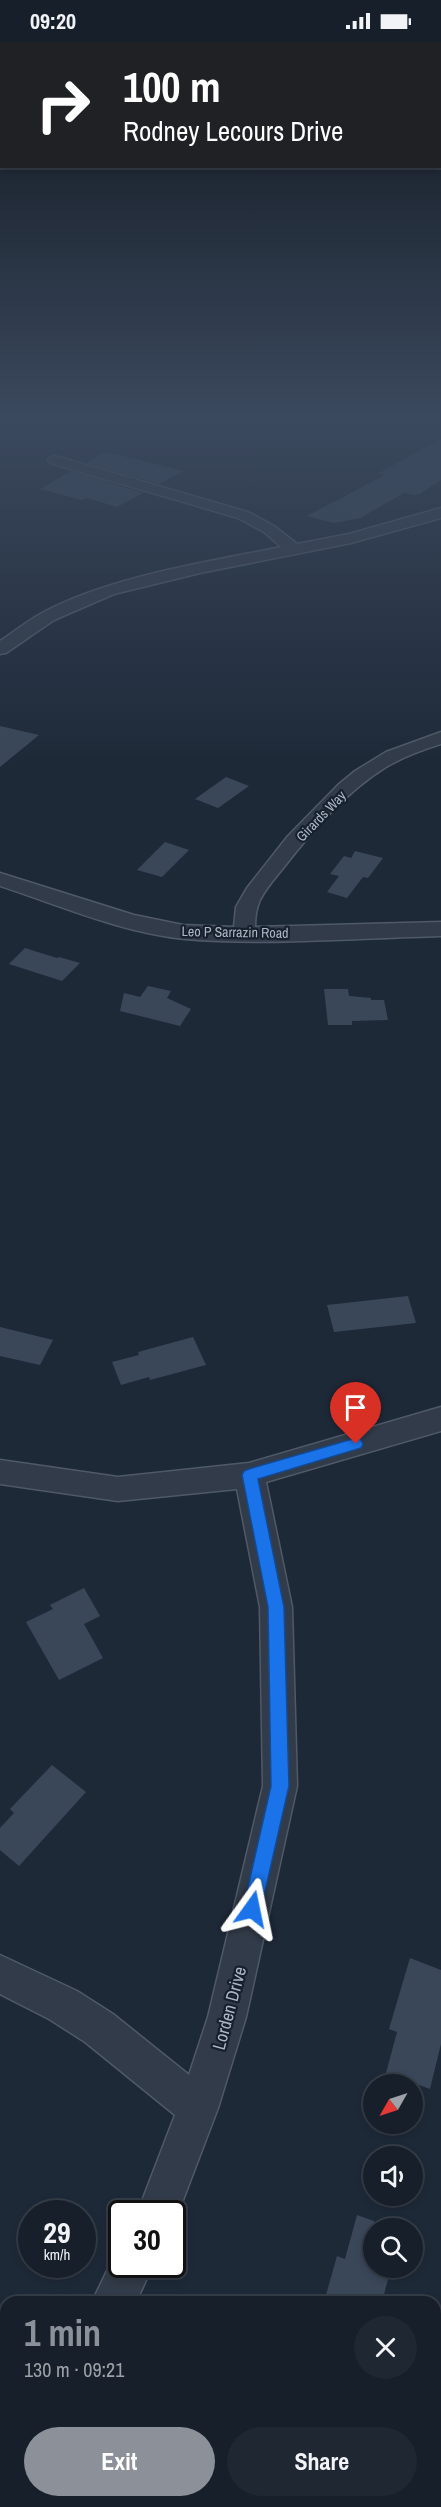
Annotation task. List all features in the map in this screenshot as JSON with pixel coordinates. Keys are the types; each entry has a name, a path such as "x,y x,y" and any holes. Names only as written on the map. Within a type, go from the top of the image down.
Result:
{"street":[{"path":"275,534 292,549"},
{"path":"0,649 48,616 108,591 200,568 366,534"},
{"name":"Girards Way","path":"245,934 243,917 246,905 254,892 336,799 377,765 409,748 441,738"},
{"name":"Leo P Sarrazin Road","path":"0,879 155,928 183,932 245,934 441,929"},
{"path":"0,1472 118,1489 249,1475 441,1419"},
{"name":"Lorden Drive","path":"163,2200 198,2108 227,2017 280,1786 276,1607 249,1475"},
{"path":"0,1974 63,2005 99,2028 198,2108"},
{"path":"116,2296 125,2278"}],"building":[{"path":"0,726 39,735 0,767"},
{"path":"226,777 249,786 218,808 195,799"},
{"path":"165,842 189,850 162,877 137,870"},
{"path":"355,851 383,858 368,878 363,877 347,898 327,892 339,876 330,874 344,856 351,858"},
{"path":"25,948 80,963 62,981 9,964"},
{"path":"148,986 171,991 167,998 191,1009 180,1026 120,1011 124,993 140,997"},
{"path":"324,989 348,989 349,996 384,1000 388,1020 352,1021 352,1025 328,1025"},
{"path":"408,1296 416,1323 334,1332 327,1305"},
{"path":"0,1327 53,1340 40,1365 0,1356"},
{"path":"193,1337 206,1365 121,1385 112,1362 139,1355 138,1352"},
{"path":"84,1588 100,1616 84,1624 103,1658 59,1680 26,1622 53,1609 50,1605"},
{"path":"52,1765 86,1792 19,1866 0,1850 0,1828 14,1813 10,1809"},
{"path":"410,1958 441,1970 441,2044 430,2089 423,2086 423,2074 386,2073 397,2032 389,2029"},
{"path":"357,2215 366,2218 363,2218 363,2278 388,2278 384,2296 326,2296 337,2256 345,2259"}],"route":[{"path":"252,1909 280,1786 276,1607 249,1475 356,1444"}]}
